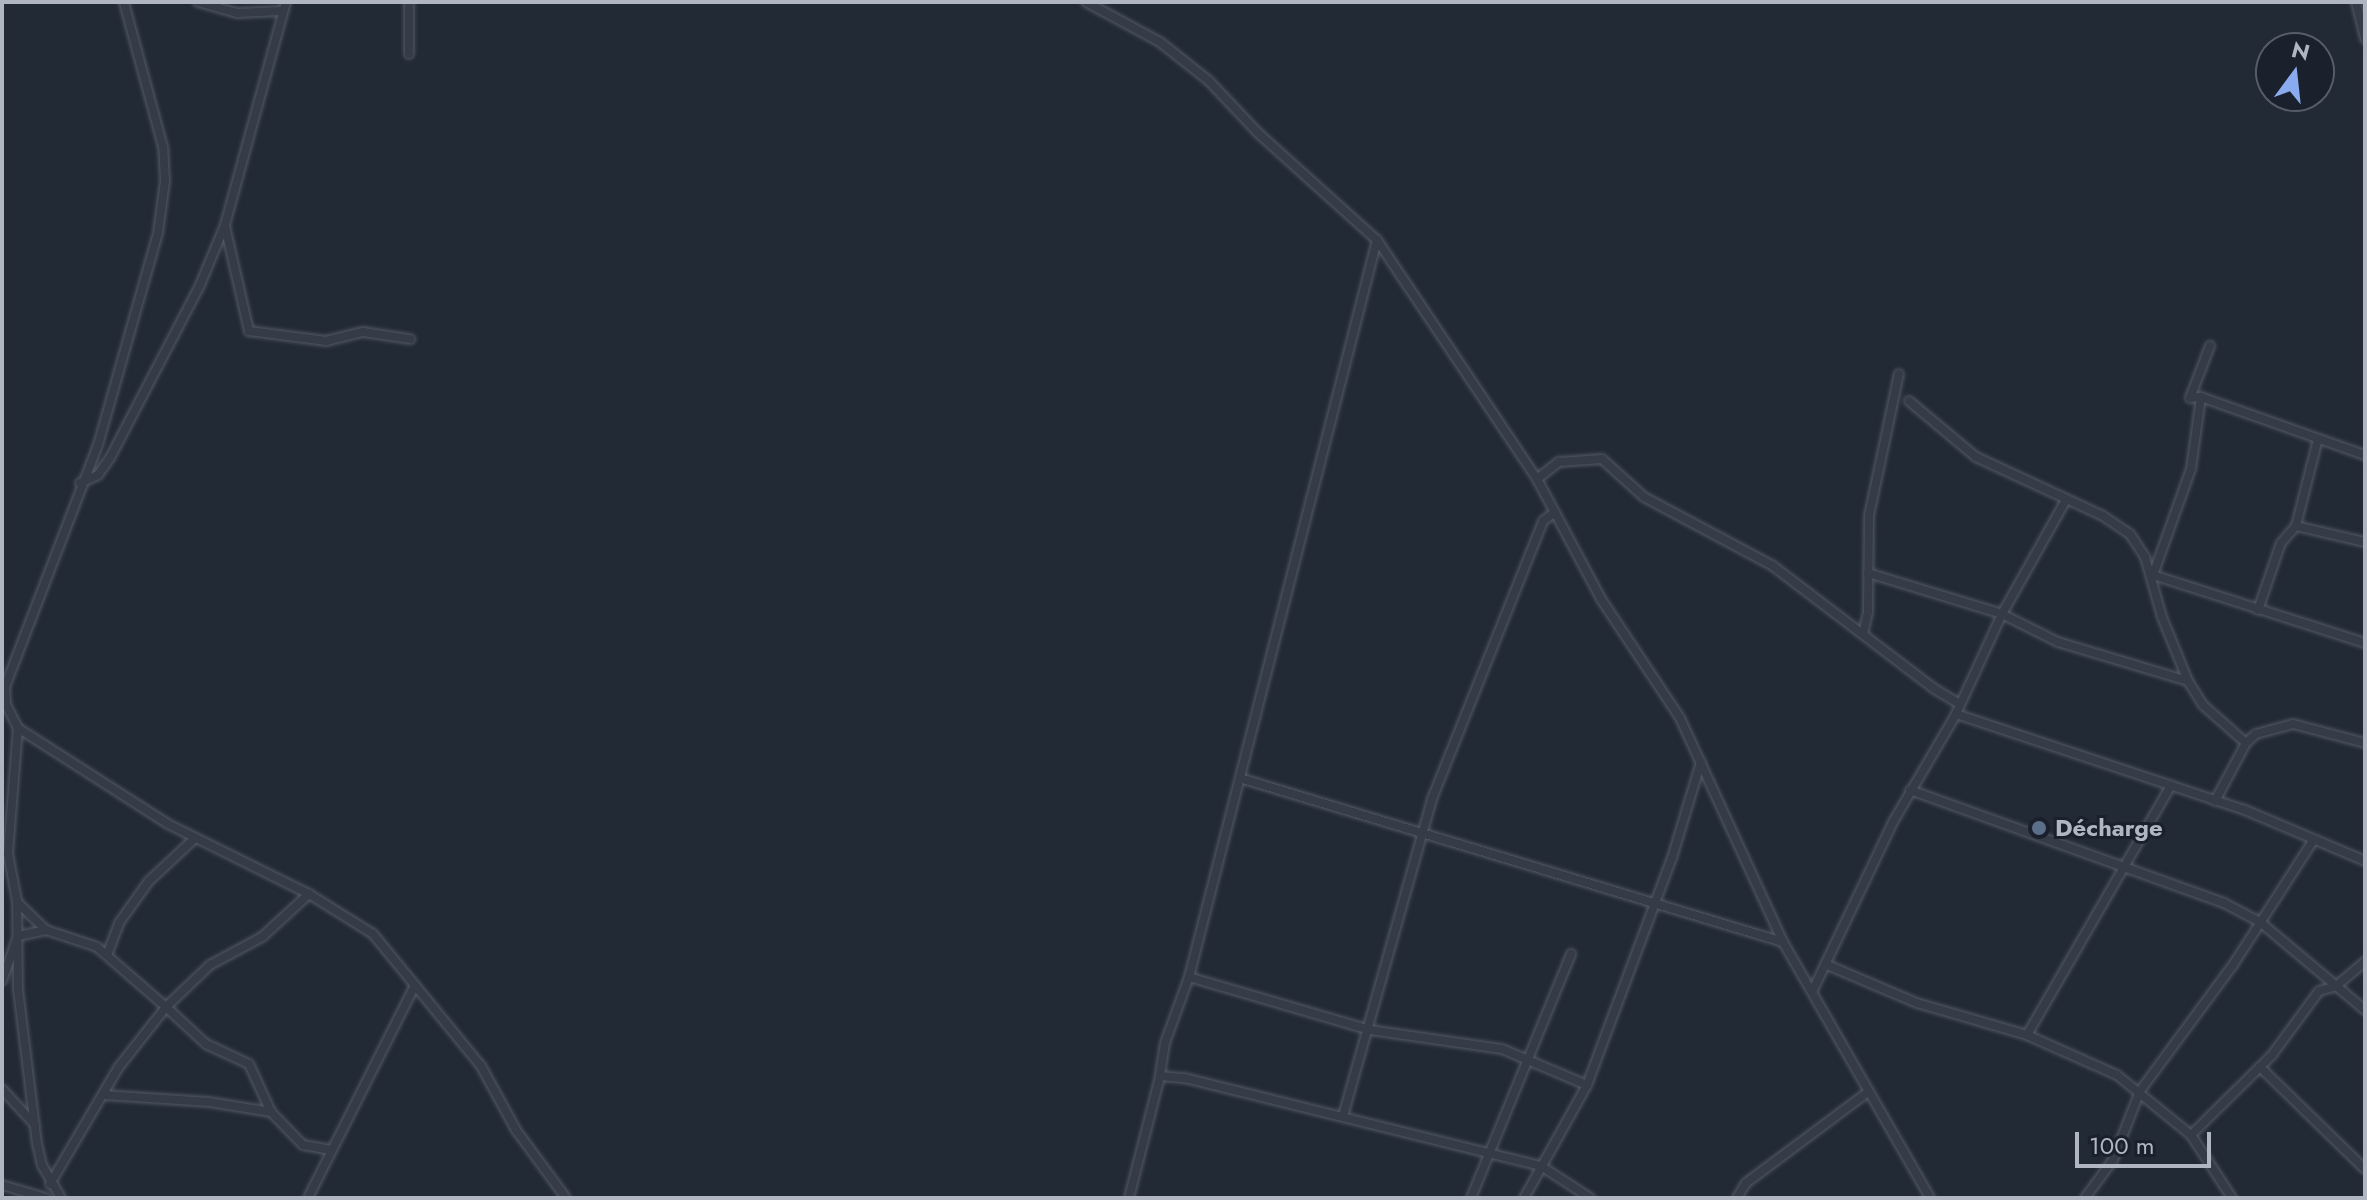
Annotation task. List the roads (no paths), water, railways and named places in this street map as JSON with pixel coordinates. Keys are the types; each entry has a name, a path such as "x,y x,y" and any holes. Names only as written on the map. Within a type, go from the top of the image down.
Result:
{"street":[{"path":"61,1198 50,1184 35,1125 18,990 17,901 8,854 18,728 8,708 4,686 67,534 79,483 98,445 136,324 165,181 156,117 124,2"},
{"path":"198,2 237,13 281,11"},
{"path":"79,483 98,475 110,458 200,285 225,225 281,11 286,2"},
{"path":"409,2 409,54"},
{"path":"1086,2 1160,42 1209,81 1280,154 1377,240 1537,479 1601,599 1680,718 1702,761 1737,852 1783,942 1930,1198"},
{"path":"2356,2 2365,39"},
{"path":"225,225 249,331 326,341 363,332 410,339"},
{"path":"1129,1198 1160,1076 1165,1043 1189,977 1243,779 1307,499 1377,240"},
{"path":"2210,346 2190,398 2201,397 2365,455"},
{"path":"1863,634 1869,516 1899,374"},
{"path":"2153,575 2187,482 2201,397"},
{"path":"1909,401 1976,457 2130,534 2153,575 2162,617 2188,681 2203,705 2246,743"},
{"path":"2258,610 2281,543 2296,526 2318,439"},
{"path":"1537,479 1559,462 1602,459 1644,497 1773,566 1960,704"},
{"path":"1813,990 1910,790 1956,714 2002,614 2066,500"},
{"path":"1343,1116 1370,1030 1421,833 1485,659 1543,521 1555,512"},
{"path":"2296,526 2365,542"},
{"path":"1868,573 2002,614 2058,642 2188,681"},
{"path":"2153,575 2365,643"},
{"path":"1956,714 2215,801 2365,861"},
{"path":"2215,801 2246,743 2256,734 2293,724 2365,743"},
{"path":"18,728 194,839 309,894 373,934 481,1066 516,1130 566,1198"},
{"path":"1524,1198 1587,1085 1654,905 1702,761"},
{"path":"1243,779 1783,942"},
{"path":"2027,1035 2129,867 2171,786"},
{"path":"1910,790 2129,867 2260,922 2365,1010"},
{"path":"107,955 119,923 149,881 194,839"},
{"path":"2085,1198 2113,1160 2140,1091 2260,922 2313,841"},
{"path":"50,1184 104,1095 166,1007 210,965 262,937 309,894"},
{"path":"17,901 46,930"},
{"path":"18,936 46,930 72,936 107,955 190,1024 206,1044 249,1064 271,1112 303,1145 332,1150"},
{"path":"2,981 18,936"},
{"path":"1471,1198 1571,954"},
{"path":"2191,1135 2260,1067 2319,991 2336,986 2365,962"},
{"path":"1825,964 1917,1003 2027,1035 2140,1091 2191,1135 2232,1198"},
{"path":"1189,977 1370,1030 1502,1049 1587,1085"},
{"path":"308,1198 414,987"},
{"path":"2260,1067 2365,1169"},
{"path":"1160,1076 1343,1116 1541,1166 1590,1198"},
{"path":"2,1089 35,1125"},
{"path":"1737,1198 1746,1183 1868,1092"},
{"path":"104,1095 209,1102 271,1112"},
{"path":"2,1185 46,1198"}],"place":[{"name":"Décharge","path":"2039,828"}]}
